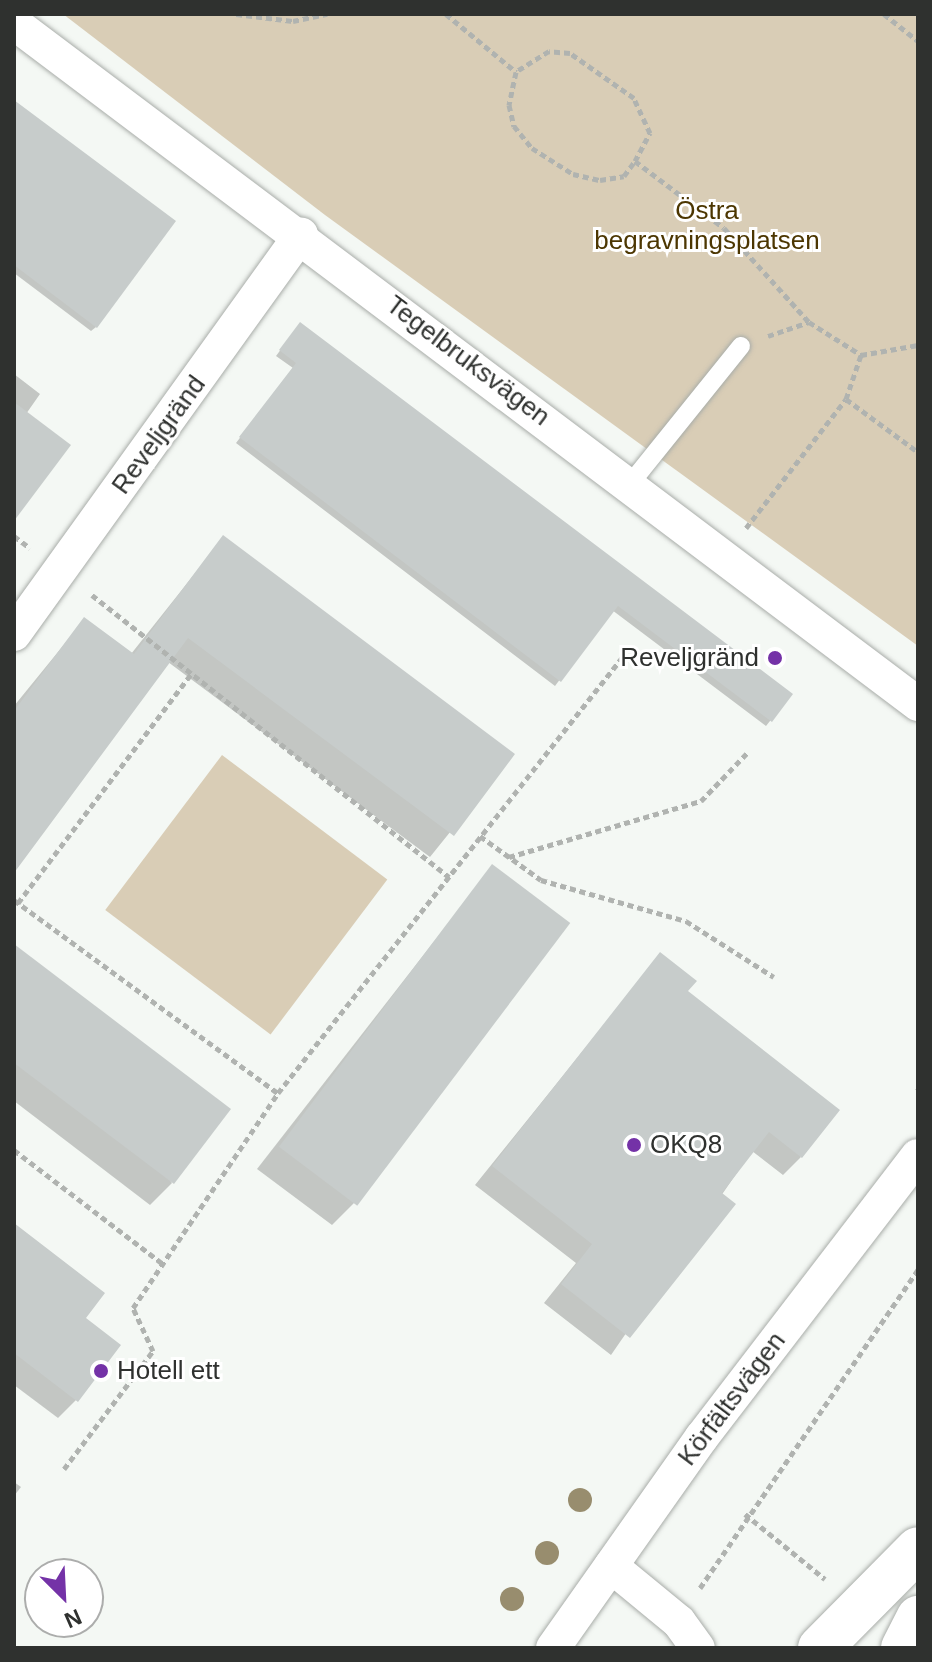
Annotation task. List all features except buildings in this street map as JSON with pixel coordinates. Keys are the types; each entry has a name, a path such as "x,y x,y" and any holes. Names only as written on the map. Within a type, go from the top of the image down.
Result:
{"main road":[{"path":"820,1648 918,1549"},
{"path":"903,1648 918,1618"}],"street":[{"name":"Tegelbruksvägen","path":"14,23 301,234 918,704"},
{"name":"Reveljgränd","path":"14,634 301,234"},
{"name":"Körfältsvägen","path":"562,1645 611,1566 918,1156"},
{"path":"611,1566 688,1635"}],"lane":[{"path":"630,484 741,346"}],"path":[{"path":"236,14 293,21 327,14"},
{"path":"446,14 516,72"},
{"path":"884,14 918,41"},
{"path":"549,51 570,53 634,98 650,133 624,176 600,180 573,174 532,148 511,116 516,72 549,51"},
{"path":"635,161 724,228 809,322 861,355 918,345"},
{"path":"741,346 809,322"},
{"path":"745,529 846,399 861,355"},
{"path":"846,399 918,452"},
{"path":"14,536 449,877"},
{"path":"64,1469 153,1351 133,1308 278,1093 625,654"},
{"path":"191,674 16,901 278,1093"},
{"path":"508,857 701,801 749,751"},
{"path":"480,836 541,880 686,921 774,977"},
{"path":"14,1150 163,1264"},
{"path":"688,1635 745,1514 918,1270"}],"green space":[{"name":"Östra begravningsplatsen","path":"63,14 918,14 918,646 325,215"},
{"path":"222,755 387,880 271,1035 105,910"}],"place":[{"name":"Reveljgränd","path":"775,658"},
{"name":"OKQ8","path":"634,1145"},
{"name":"Hotell ett","path":"101,1371"}]}
